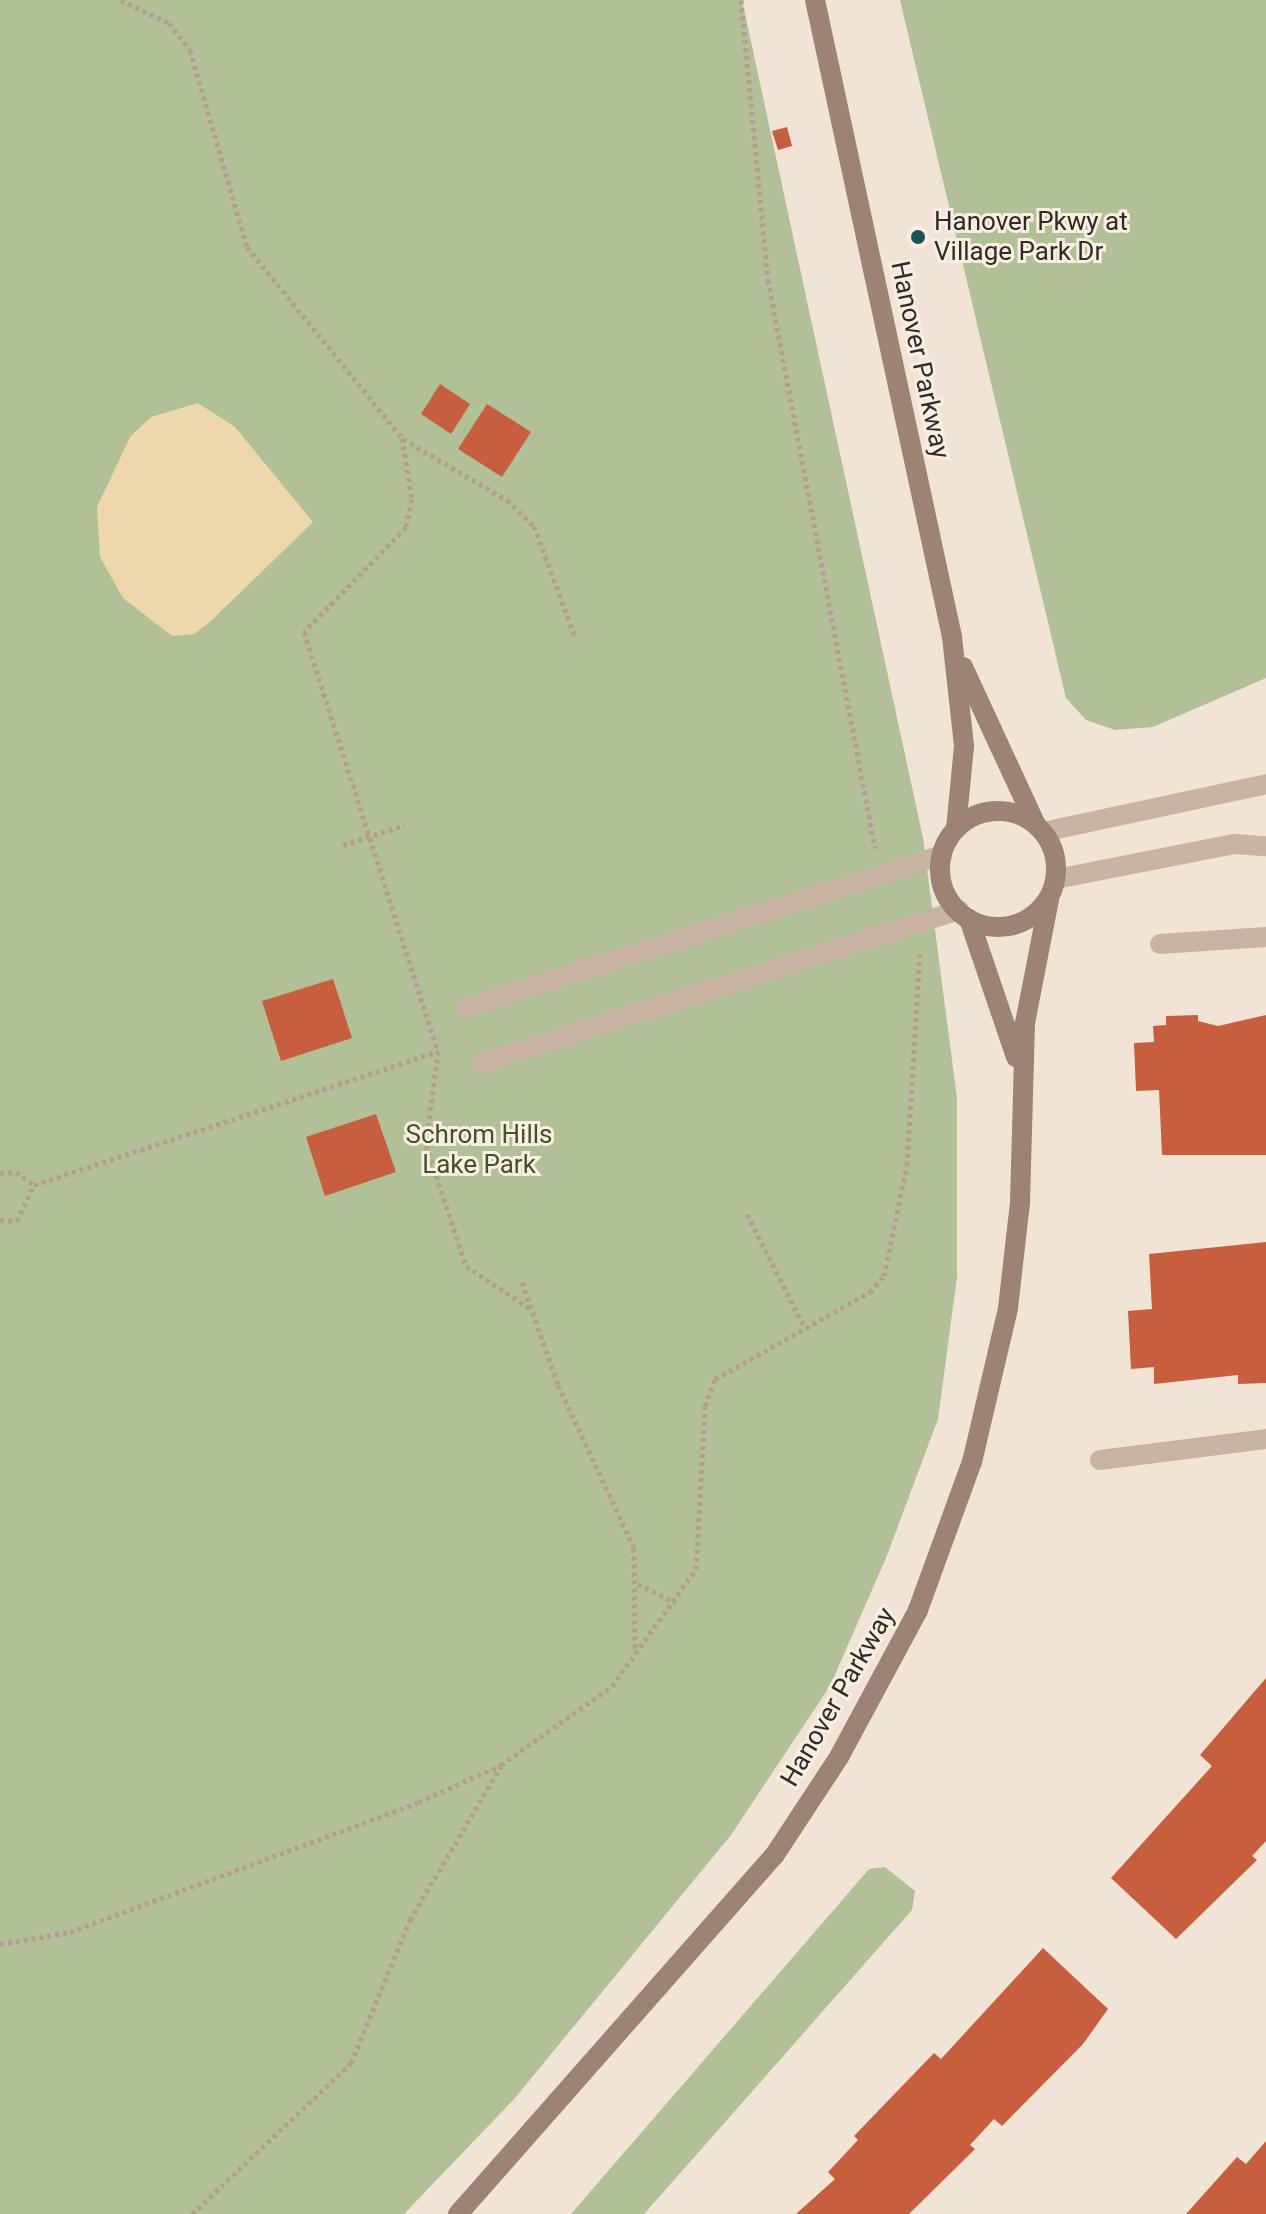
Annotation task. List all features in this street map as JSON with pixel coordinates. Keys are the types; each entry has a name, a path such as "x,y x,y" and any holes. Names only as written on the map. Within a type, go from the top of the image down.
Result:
{"street":[{"name":"Hanover Parkway","path":"815,0 952,637 964,746 956,829"},
{"name":"Hanover Parkway","path":"952,637 1039,828"},
{"path":"964,914 942,884 942,855 956,829 995,811 1039,828 1266,784"},
{"path":"1039,828 1052,889"},
{"path":"481,1063 964,914 1013,925 1052,889 1234,844 1266,846"},
{"path":"465,1008 942,855"},
{"name":"Hanover Parkway","path":"458,2214 774,1856 896,1655 959,1501 996,1363 1016,1249 1032,965 1052,889"},
{"name":"Hanover Parkway","path":"964,914 1001,1000 1023,1092"},
{"path":"1160,944 1266,937"},
{"path":"1100,1460 1266,1439"}],"path":[{"path":"121,0 169,23 190,50 247,247 402,438 507,500 534,526 575,637"},
{"path":"741,0 768,280 876,854"},
{"path":"402,438 412,499 406,527 304,632 438,1051 426,1145 466,1266 532,1310"},
{"path":"343,845 405,825"},
{"path":"0,1944 70,1932 237,1873 501,1765 568,1723 635,1656 676,1603 696,1569 708,1393 715,1379 804,1326 870,1292 884,1276 907,1165 920,951"},
{"path":"0,1220 17,1221 34,1185 438,1051"},
{"path":"0,1173 16,1172 34,1185"},
{"path":"747,1214 804,1326"},
{"path":"522,1282 558,1385 634,1548 637,1584 635,1656"},
{"path":"637,1584 676,1603"},
{"path":"192,2214 351,2063 410,1920 501,1765"}],"green space":[{"name":"Schrom Hills Lake Park","path":"0,0 742,0 923,838 957,1098 957,1277 938,1419 886,1558 830,1686 731,1835 515,2098 404,2214 0,2214"},
{"path":"900,0 1266,0 1266,678 1153,727 1115,730 1086,720 1066,698"},
{"path":"885,1867 915,1891 912,1910 644,2214 571,2214 869,1869"}],"sand":[{"path":"198,403 235,427 313,522 211,621 194,634 172,636 123,598 100,557 97,507 130,437 151,417"}],"building":[{"path":"787,127 792,146 778,150 772,131"},
{"path":"440,384 470,404 451,434 421,414"},
{"path":"487,404 531,432 502,477 458,449"},
{"path":"333,979 352,1038 281,1061 262,1001"},
{"path":"1198,1015 1198,1021 1218,1026 1266,1015 1266,1155 1162,1155 1159,1090 1136,1091 1134,1043 1154,1042 1153,1026 1166,1025 1166,1016"},
{"path":"376,1114 396,1172 325,1196 306,1137"},
{"path":"1266,1242 1266,1383 1238,1384 1238,1375 1154,1384 1154,1367 1131,1369 1128,1311 1152,1309 1149,1254"},
{"path":"1266,1678 1266,1841 1252,1856 1257,1860 1176,1939 1111,1878 1212,1766 1200,1755"},
{"path":"1043,1948 1108,2009 1083,2044 1002,2126 994,2119 970,2145 975,2149 909,2214 796,2214 835,2179 828,2172 858,2140 854,2136 934,2053 941,2059"},
{"path":"1266,2141 1266,2214 1186,2214 1237,2157 1246,2164"}],"place":[{"name":"Hanover Pkwy at Village Park Dr","path":"918,237"}]}
